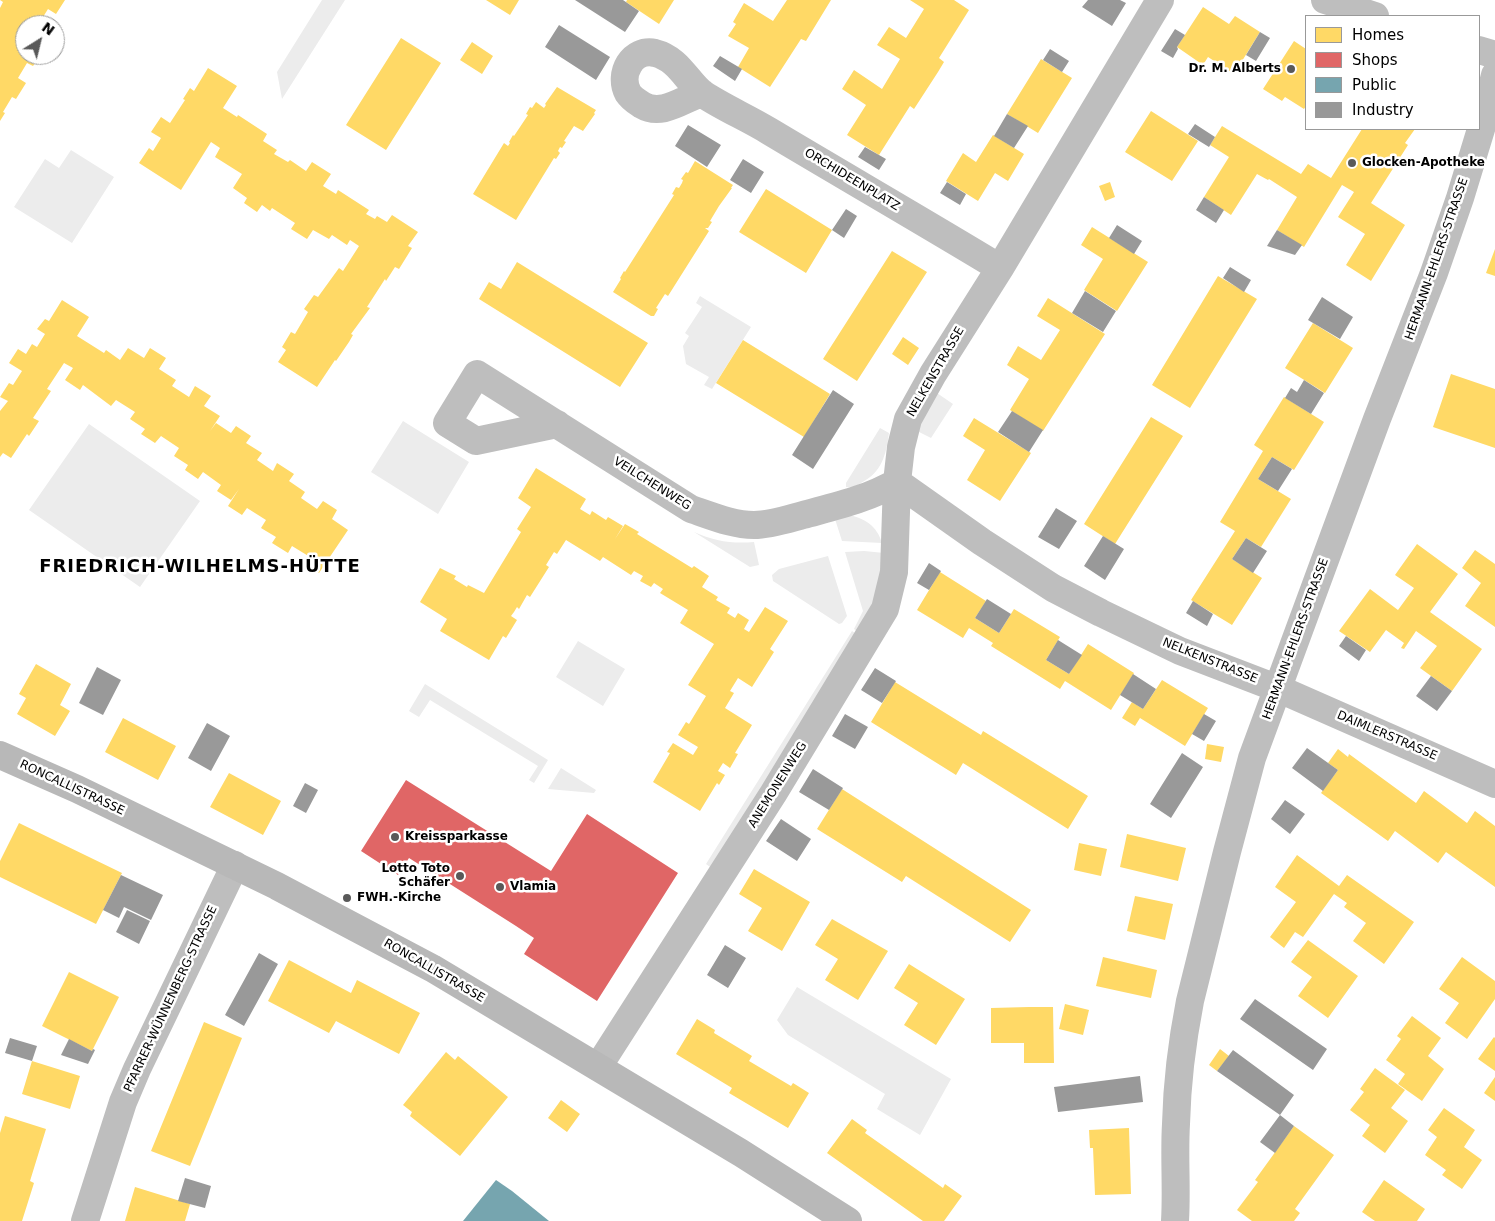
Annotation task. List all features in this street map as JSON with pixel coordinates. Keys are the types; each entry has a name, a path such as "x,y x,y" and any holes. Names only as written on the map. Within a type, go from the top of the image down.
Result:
{"street":[{"name":"NELKENSTRASSE","path":"1160,0 1000,268 932,374 908,419 901,448 897,482 982,542 1052,588 1180,651 1279,688"},
{"path":"1325,0 1372,15"},
{"path":"1480,50 1495,55"},
{"name":"HERMANN-EHLERS-STRASSE","path":"1175,1221 1176,1125 1180,1061 1190,1001 1252,758 1377,420 1434,273 1460,198 1485,116 1495,75"},
{"name":"ORCHIDEENPLATZ","path":"702,93 1000,268"},
{"name":"VEILCHENWEG","path":"557,424 692,509 722,520 755,525 789,519 857,501 897,482"},
{"name":"ANEMONENWEG","path":"598,1067 773,794 885,609 894,572 897,482"},
{"name":"DAIMLERSTRASSE","path":"1279,688 1495,784"},
{"name":"RONCALLISTRASSE","path":"0,755 77,789 235,866 432,968 762,1166 848,1221"},
{"name":"PFARRER-WÜNNENBERG-STRASSE","path":"85,1221 123,1102 137,1069 235,866"}],"shaded area":[{"path":"322,0 345,0 282,99 277,72"},
{"path":"71,150 114,177 72,243 14,207 45,159 59,168"},
{"path":"700,296 751,327 712,389 704,385 709,377 686,364 683,346 689,336 685,333 702,307 696,303"},
{"path":"934,391 953,404 931,438 915,430"},
{"path":"403,421 469,462 438,514 371,472"},
{"path":"89,424 200,501 140,587 29,510"},
{"path":"880,428 889,433 882,462 868,479 852,487 846,487 846,483"},
{"path":"848,515 860,518 874,527 882,543 842,541 835,519"},
{"path":"694,532 723,541 738,543 754,542 759,565 750,567"},
{"path":"845,552 884,553 880,593 859,633 854,629 863,611"},
{"path":"828,556 847,616 839,624 773,581 772,575 779,569"},
{"path":"852,631 861,637 717,872 706,864"},
{"path":"578,641 625,669 603,706 556,677"},
{"path":"425,684 548,760 534,783 529,780 538,766 430,700 419,717 409,711"},
{"path":"561,768 596,790 594,793 548,789"},
{"path":"797,987 951,1079 920,1135 877,1109 885,1094 788,1035 777,1020"}],"building: Homes":[{"path":"0,0 65,0 56,14 48,9 44,15 15,15 15,65 26,65 18,78 26,83 16,99 12,97 0,121 0,8 3,2"},
{"path":"486,0 519,0 510,15"},
{"path":"627,0 674,0 659,24 626,2"},
{"path":"787,0 831,0 806,41 801,39 770,87 738,67 749,48 728,36 736,24 733,22 744,3 773,21"},
{"path":"910,0 954,0 969,10 939,58 944,62 938,72 914,109 910,106 879,155 847,135 866,105 842,89 854,70 882,89 900,59 877,45 889,27 906,38 924,9"},
{"path":"1203,7 1229,24 1235,16 1260,32 1234,74 1208,57 1203,65 1177,47"},
{"path":"401,38 441,63 386,150 346,125"},
{"name":"Dr. M. Alberts","path":"1294,41 1305,48 1304,109 1285,97 1282,101 1263,89"},
{"path":"472,42 493,56 482,74 460,60"},
{"path":"1041,59 1072,78 1038,133 1007,114"},
{"path":"208,68 237,86 223,108 237,117 238,115 267,134 263,141 277,150 274,154 288,162 290,160 306,171 312,162 331,174 323,186 336,194 338,190 369,210 366,214 375,219 377,216 387,222 392,215 418,232 408,246 412,248 399,269 395,267 386,281 385,279 367,307 370,308 351,334 353,335 349,342 317,387 278,362 286,350 282,347 291,332 295,334 308,312 304,309 314,295 318,297 339,268 343,271 359,246 350,240 347,245 332,235 329,239 313,230 307,239 291,229 295,223 272,208 270,211 262,205 257,212 244,203 247,198 233,188 242,174 215,157 220,148 211,142 181,190 139,163 149,148 153,151 161,138 151,132 161,117 170,123 185,100 183,99 190,88 194,91"},
{"path":"557,87 596,110 595,114 583,131 574,126 564,141 566,142 562,148 560,147 558,151 560,153 556,159 554,158 516,220 473,194 504,143 508,146 510,143 513,135 528,115 526,114 530,107 532,108 536,102 544,108"},
{"path":"1151,111 1198,141 1172,181 1125,152"},
{"path":"1222,126 1301,174 1308,164 1331,178 1361,130 1414,130 1405,143 1408,145 1371,203 1405,225 1371,281 1346,265 1365,234 1338,217 1354,192 1342,185 1304,247 1277,230 1297,197 1269,179 1257,174 1231,215 1204,197 1229,157 1210,145"},
{"path":"993,135 1024,154 1008,181 995,173 978,201 946,181 963,153 976,162"},
{"path":"695,161 733,185 710,221 712,222 708,228 705,228 709,231 668,296 665,294 656,308 658,309 654,316 651,316 613,292 624,271 674,195 672,194 676,187 679,188 683,180 681,179 686,172 688,173"},
{"path":"1110,182 1115,197 1105,201 1099,186"},
{"path":"766,189 832,230 806,273 739,232"},
{"path":"1092,227 1148,262 1117,311 1084,290 1103,259 1081,245"},
{"path":"1495,249 1495,276 1486,273"},
{"path":"892,251 927,272 857,381 823,359"},
{"path":"517,262 648,343 620,387 479,299 489,282 501,289"},
{"path":"1218,276 1257,299 1190,408 1152,385"},
{"path":"1048,298 1105,334 1043,431 1010,410 1029,379 1007,365 1018,346 1041,360 1060,330 1037,316"},
{"path":"62,300 89,317 77,336 104,353 106,350 120,360 128,348 144,358 150,348 166,358 159,369 176,380 172,386 189,397 195,386 211,396 204,406 220,416 210,431 216,423 231,433 236,426 251,436 246,443 262,453 257,460 273,471 277,463 294,474 289,481 305,492 301,498 317,509 323,501 337,510 332,519 348,530 319,573 305,564 310,557 292,546 288,553 272,543 276,537 261,528 266,520 247,508 242,515 228,506 239,489 231,500 217,491 221,485 203,472 198,479 185,470 188,465 174,456 179,448 161,436 155,443 141,434 145,429 130,419 135,412 116,400 111,406 83,385 80,390 65,380 73,368 64,363 47,389 51,391 33,418 39,421 29,436 27,434 11,458 3,453 0,457 0,411 8,401 0,397 9,383 13,385 22,371 9,363 18,349 26,354 32,344 37,347 45,334 37,329 45,319 49,321"},
{"path":"1313,323 1353,348 1325,393 1285,368"},
{"path":"903,337 919,348 908,365 892,354"},
{"path":"743,340 830,394 804,437 716,383"},
{"path":"1451,374 1495,389 1495,448 1433,427"},
{"path":"1284,397 1324,422 1294,470 1272,457 1258,479 1291,499 1261,547 1246,538 1232,559 1262,578 1232,625 1191,600 1235,531 1220,522 1263,451 1254,445"},
{"path":"1151,417 1183,436 1115,544 1084,524"},
{"path":"974,418 1031,453 1000,501 967,480 985,450 963,436"},
{"path":"536,468 586,499 580,509 590,515 592,511 606,520 608,517 623,526 615,539 625,524 639,532 637,534 692,568 694,566 709,576 702,587 718,597 716,600 730,608 727,613 735,618 738,613 749,620 744,629 749,632 765,607 788,621 770,649 774,652 752,687 738,678 730,691 734,693 725,708 752,725 735,753 738,754 730,768 723,763 718,771 725,775 719,785 717,783 700,811 653,782 670,753 667,752 673,743 693,755 698,747 678,735 686,722 689,724 706,696 688,685 714,644 680,623 688,610 660,593 663,589 654,583 651,587 640,581 643,576 634,571 631,575 603,557 600,561 566,540 557,554 554,552 546,565 549,567 530,597 527,595 519,609 517,607 511,616 517,620 506,638 503,636 489,660 440,631 447,619 420,602 440,568 456,576 454,579 467,587 468,585 484,593 521,532 517,529 531,507 518,498"},
{"path":"1417,544 1458,574 1430,612 1482,649 1452,691 1420,668 1437,646 1416,631 1404,649 1401,648 1404,643 1386,630 1370,652 1339,631 1370,589 1398,610 1414,588 1395,575"},
{"path":"1475,550 1495,564 1495,627 1465,606 1481,583 1462,568"},
{"path":"940,572 986,601 975,618 999,633 1014,609 1060,637 1046,660 1069,674 1088,644 1134,673 1111,710 1065,681 1060,689 991,646 993,643 969,628 963,638 917,610"},
{"path":"36,664 71,684 60,705 70,711 55,736 17,714 26,698 19,694"},
{"path":"1162,680 1208,708 1185,746 1140,718 1135,726 1122,718 1132,702 1143,709"},
{"path":"895,682 981,735 983,731 1088,796 1068,829 963,763 956,775 871,722"},
{"path":"123,718 176,746 158,780 105,752"},
{"path":"1207,744 1224,747 1221,762 1205,759"},
{"path":"1338,749 1348,757 1349,754 1416,803 1424,791 1467,823 1475,811 1495,826 1495,887 1446,852 1438,863 1395,831 1388,841 1321,793 1338,770 1328,763"},
{"path":"229,773 281,801 263,835 210,807"},
{"path":"842,789 1031,910 1010,942 906,876 902,882 817,829"},
{"path":"19,823 122,873 96,924 0,877 0,861"},
{"path":"1127,834 1186,848 1178,881 1120,867"},
{"path":"1079,843 1107,849 1101,876 1074,870"},
{"path":"1297,855 1339,886 1347,875 1414,922 1384,964 1353,941 1366,923 1344,907 1347,903 1334,894 1303,937 1295,932 1284,948 1270,937 1296,902 1275,887"},
{"path":"754,869 810,902 782,951 748,931 762,908 739,894"},
{"path":"1135,896 1173,904 1165,940 1127,931"},
{"path":"832,919 888,951 858,1000 825,980 838,959 815,945"},
{"path":"1308,940 1358,976 1328,1018 1298,996 1312,977 1291,962"},
{"path":"1103,957 1157,970 1151,998 1096,986"},
{"path":"1462,957 1495,981 1495,999 1467,1039 1445,1023 1459,1003 1439,989"},
{"path":"289,960 351,993 357,980 420,1013 399,1054 336,1021 329,1033 268,1001"},
{"path":"909,964 965,999 936,1045 904,1025 918,1003 894,988"},
{"path":"69,972 119,997 92,1051 42,1026"},
{"path":"1065,1004 1089,1010 1083,1035 1059,1029"},
{"path":"1053,1007 1054,1063 1024,1063 1024,1043 991,1043 991,1008"},
{"path":"1412,1016 1441,1038 1428,1056 1444,1069 1422,1101 1398,1084 1405,1074 1386,1060 1401,1039 1397,1036"},
{"path":"697,1019 715,1030 714,1033 752,1056 749,1061 791,1086 793,1083 809,1093 788,1128 729,1093 732,1088 676,1054"},
{"path":"204,1022 242,1038 190,1166 151,1151"},
{"path":"1495,1038 1495,1071 1478,1059"},
{"path":"1220,1049 1229,1056 1217,1071 1209,1065"},
{"path":"446,1052 455,1060 458,1056 508,1097 460,1156 410,1116 412,1112 403,1105"},
{"path":"32,1061 80,1076 70,1109 22,1094"},
{"path":"1375,1068 1405,1090 1391,1108 1408,1121 1385,1153 1362,1136 1370,1125 1350,1110 1364,1092 1360,1089"},
{"path":"1495,1077 1495,1101 1484,1093"},
{"path":"561,1100 580,1114 567,1132 548,1118"},
{"path":"1444,1108 1475,1130 1464,1147 1482,1160 1462,1189 1442,1175 1446,1170 1425,1155 1437,1137 1428,1130"},
{"path":"5,1116 46,1129 30,1181 34,1183 22,1221 0,1221 0,1133"},
{"path":"852,1119 867,1130 865,1133 943,1188 945,1184 962,1196 944,1221 923,1221 827,1153"},
{"path":"1294,1126 1334,1155 1295,1209 1300,1213 1294,1221 1252,1221 1237,1210 1258,1182 1255,1180"},
{"path":"1129,1128 1131,1194 1095,1195 1093,1148 1090,1148 1089,1130"},
{"path":"1384,1180 1425,1209 1417,1221 1375,1221 1362,1212"},
{"path":"135,1187 190,1204 185,1221 125,1221"}],"building: Shops":[{"path":"406,780 551,871 587,814 678,873 597,1001 524,954 534,938 516,926 409,858 398,875 361,851"}],"building: Public":[{"path":"496,1180 512,1191 549,1221 463,1221"}],"building: Industry":[{"path":"575,0 623,0 639,11 625,32"},
{"path":"1088,0 1120,0 1126,3 1112,26 1082,7"},
{"path":"559,25 610,57 596,80 545,47"},
{"path":"1175,29 1185,35 1177,47 1178,49 1173,58 1161,51"},
{"path":"1260,32 1270,38 1256,61 1246,55"},
{"path":"1050,49 1069,61 1062,72 1043,60"},
{"path":"720,56 742,69 735,81 713,66"},
{"path":"1007,114 1028,126 1014,148 994,136"},
{"path":"1195,124 1215,137 1209,147 1188,134"},
{"path":"688,125 721,145 707,167 675,146"},
{"path":"865,147 886,159 879,170 858,157"},
{"path":"743,159 764,172 751,193 730,180"},
{"path":"947,182 966,194 960,205 940,193"},
{"path":"1204,197 1224,210 1216,223 1196,210"},
{"path":"846,209 857,216 844,238 832,230"},
{"path":"1117,225 1142,241 1134,254 1109,238"},
{"path":"1277,230 1302,245 1295,255 1267,246"},
{"path":"1230,267 1251,280 1244,292 1223,278"},
{"path":"1085,291 1116,311 1103,332 1072,313"},
{"path":"1322,297 1353,317 1340,339 1308,320"},
{"path":"1304,380 1324,393 1311,414 1285,398 1291,388 1297,392"},
{"path":"833,390 854,404 813,469 792,455"},
{"path":"1012,411 1043,430 1029,452 998,432"},
{"path":"1272,457 1292,469 1278,491 1258,479"},
{"path":"1056,508 1077,521 1059,549 1038,537"},
{"path":"1103,536 1124,549 1105,580 1084,566"},
{"path":"1246,538 1267,551 1253,573 1232,559"},
{"path":"929,563 941,571 929,590 917,583"},
{"path":"987,599 1011,614 999,633 975,618"},
{"path":"1193,601 1213,614 1207,626 1186,613"},
{"path":"1346,636 1366,650 1359,661 1339,646"},
{"path":"1058,640 1082,655 1069,674 1046,660"},
{"path":"97,667 121,680 103,715 79,703"},
{"path":"875,668 896,681 882,703 861,690"},
{"path":"1133,674 1156,689 1143,709 1120,695"},
{"path":"1431,676 1452,691 1437,711 1416,696"},
{"path":"845,714 868,727 855,749 832,736"},
{"path":"1204,714 1216,721 1204,741 1192,734"},
{"path":"207,723 230,736 211,771 188,758"},
{"path":"1307,748 1338,770 1323,791 1292,768"},
{"path":"1182,753 1203,767 1171,818 1150,804"},
{"path":"813,769 843,788 829,810 799,792"},
{"path":"305,783 318,790 306,813 293,806"},
{"path":"1285,800 1305,814 1290,834 1271,819"},
{"path":"781,819 811,839 797,861 766,841"},
{"path":"121,875 163,895 151,920 124,907 119,918 103,910"},
{"path":"127,910 150,921 139,944 116,932"},
{"path":"725,945 746,958 728,988 707,975"},
{"path":"259,953 278,964 244,1026 225,1015"},
{"path":"1255,999 1327,1049 1313,1070 1240,1019"},
{"path":"10,1038 37,1046 32,1061 5,1053"},
{"path":"69,1039 92,1051 93,1049 95,1050 88,1064 61,1055"},
{"path":"1233,1050 1294,1095 1280,1115 1217,1071"},
{"path":"1140,1076 1143,1102 1058,1112 1054,1087"},
{"path":"1280,1115 1294,1126 1275,1153 1260,1142"},
{"path":"185,1178 211,1186 205,1208 178,1201"}],"place":[{"name":"Dr. M. Alberts","path":"1291,69"},
{"name":"Glocken-Apotheke","path":"1352,163"},
{"name":"Kreissparkasse","path":"395,837"},
{"name":"Lotto Toto Schäfer","path":"460,876"},
{"name":"Vlamia","path":"500,887"},
{"name":"FWH.-Kirche","path":"347,898"}],"district":[{"name":"FRIEDRICH-WILHELMS-HÜTTE","path":"200,567"}]}
